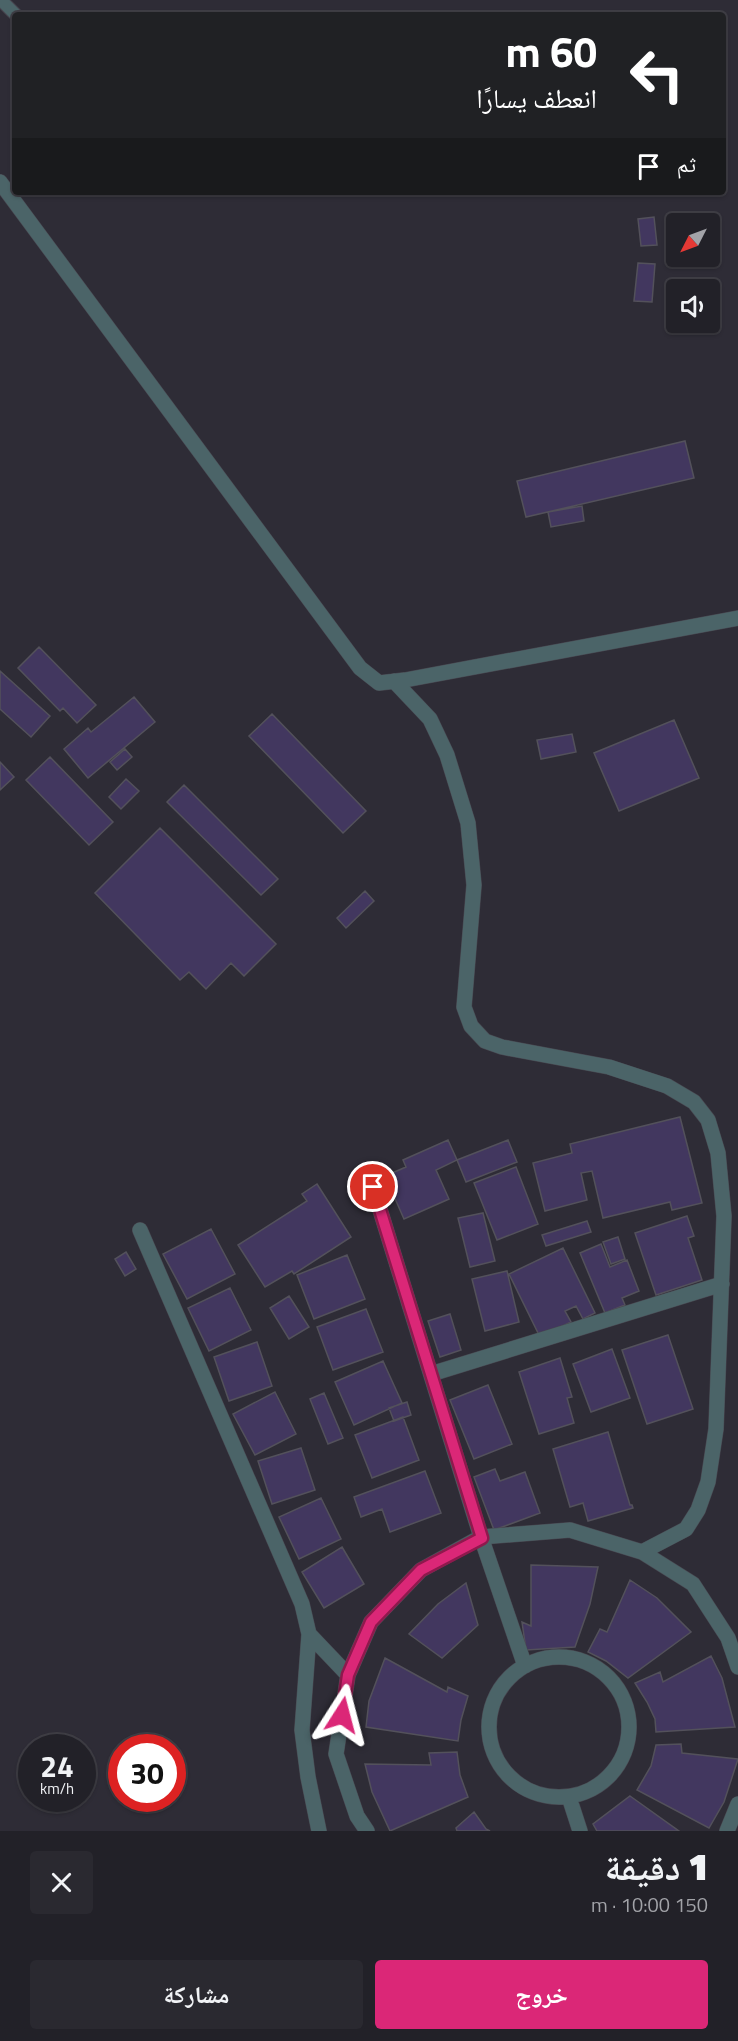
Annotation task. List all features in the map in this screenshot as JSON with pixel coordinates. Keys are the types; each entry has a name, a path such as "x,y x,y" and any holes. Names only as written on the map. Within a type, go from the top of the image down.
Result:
{"street":[{"path":"0,182 360,668 379,683 738,618"},
{"path":"394,681 429,719 447,755 468,823 474,885 464,1007 471,1026 485,1041 502,1047 609,1066 667,1086 694,1102 708,1120 718,1153 724,1216 722,1284 716,1429 708,1482 698,1510 686,1530 642,1552"},
{"path":"373,1187 482,1538 525,1666"},
{"path":"140,1230 302,1604 309,1634 302,1730 308,1777 319,1831"},
{"path":"431,1374 722,1284"},
{"path":"367,1831 357,1816 336,1754 348,1675 371,1622 421,1570 482,1538 570,1530 642,1552 693,1584 728,1638 738,1667"},
{"path":"309,1634 348,1675"},
{"path":"554,1657 584,1662 598,1669 610,1679 620,1691 629,1720 626,1750 610,1776 598,1786 569,1797 537,1794 522,1787 500,1764 493,1749 490,1734 490,1717 501,1687 525,1666 554,1657"},
{"path":"569,1797 580,1831"},
{"path":"727,1831 738,1804"}],"lane":[{"path":"1,0 13,12"}],"building":[{"path":"654,217 657,245 641,246 638,219"},
{"path":"638,263 655,264 652,302 634,301"},
{"path":"685,441 694,478 526,517 517,481"},
{"path":"582,506 584,521 551,527 548,512"},
{"path":"39,647 96,705 77,723 63,708 60,711 18,668"},
{"path":"0,671 50,716 31,737 0,709"},
{"path":"134,697 155,722 88,778 64,749 88,728 91,732"},
{"path":"272,714 366,811 343,833 249,736"},
{"path":"674,720 699,778 619,811 594,753"},
{"path":"572,734 576,752 541,759 537,740"},
{"path":"125,749 132,757 117,770 110,762"},
{"path":"50,757 113,822 89,845 26,780"},
{"path":"0,762 14,777 0,790"},
{"path":"126,779 139,791 121,809 109,797"},
{"path":"184,785 278,879 261,895 167,802"},
{"path":"160,828 276,944 244,976 231,963 206,989 189,972 180,980 95,893"},
{"path":"365,891 374,901 346,928 337,918"},
{"path":"680,1117 702,1203 672,1210 670,1202 603,1218 592,1171 581,1173 587,1200 545,1211 533,1163 572,1153 570,1144"},
{"path":"448,1140 457,1160 436,1170 449,1199 404,1219 385,1176 406,1167 403,1160"},
{"path":"508,1140 517,1162 466,1182 457,1160"},
{"path":"516,1167 538,1224 497,1240 474,1183"},
{"path":"317,1184 351,1237 294,1274 292,1271 265,1287 238,1245 307,1201 302,1194"},
{"path":"483,1213 495,1261 470,1267 458,1218"},
{"path":"687,1216 694,1236 688,1238 702,1280 656,1295 635,1233"},
{"path":"587,1221 591,1232 546,1246 542,1235"},
{"path":"211,1229 235,1274 187,1299 163,1254"},
{"path":"618,1237 625,1259 611,1264 603,1242"},
{"path":"601,1244 610,1267 627,1260 639,1291 622,1298 625,1305 605,1313 580,1253"},
{"path":"563,1248 595,1313 583,1319 576,1306 565,1311 571,1322 540,1337 509,1274"},
{"path":"126,1252 136,1269 125,1276 115,1259"},
{"path":"347,1255 365,1299 314,1319 297,1275"},
{"path":"507,1271 519,1322 485,1331 472,1279"},
{"path":"230,1288 251,1330 209,1351 188,1308"},
{"path":"289,1296 309,1327 289,1339 270,1308"},
{"path":"366,1309 383,1352 333,1370 317,1327"},
{"path":"450,1314 461,1350 440,1357 428,1321"},
{"path":"668,1335 693,1409 647,1424 622,1350"},
{"path":"257,1342 272,1386 229,1401 214,1357"},
{"path":"612,1349 630,1398 591,1412 573,1364"},
{"path":"560,1358 572,1397 567,1398 574,1423 539,1434 519,1372"},
{"path":"383,1361 402,1403 354,1425 335,1382"},
{"path":"488,1385 512,1444 474,1459 450,1400"},
{"path":"275,1392 296,1434 255,1455 233,1414"},
{"path":"324,1393 343,1438 328,1444 310,1399"},
{"path":"407,1402 411,1415 394,1421 389,1408"},
{"path":"403,1417 419,1460 372,1478 355,1435"},
{"path":"608,1432 630,1505 633,1508 588,1521 583,1503 570,1507 553,1449"},
{"path":"301,1448 315,1490 272,1504 258,1461"},
{"path":"495,1469 500,1481 525,1472 540,1513 494,1530 474,1477"},
{"path":"425,1471 441,1513 390,1532 382,1509 361,1517 354,1497"},
{"path":"321,1498 341,1539 299,1559 279,1517"},
{"path":"342,1547 364,1584 324,1608 302,1572"},
{"path":"531,1565 598,1567 590,1604 575,1647 526,1650 522,1622 531,1626"},
{"path":"630,1580 657,1598 691,1632 628,1678 606,1661 588,1652 600,1629 607,1632"},
{"path":"466,1583 478,1625 442,1658 409,1634 438,1604"},
{"path":"711,1656 722,1678 735,1727 656,1732 655,1719 635,1683 660,1672 663,1682"},
{"path":"385,1658 447,1692 448,1687 468,1696 458,1741 366,1727 369,1701"},
{"path":"681,1744 682,1753 738,1759 724,1802 709,1828 637,1790 651,1766 656,1745"},
{"path":"457,1752 460,1775 468,1797 390,1831 372,1792 365,1764 431,1765 429,1753"},
{"path":"630,1796 679,1831 597,1831 593,1824"},
{"path":"474,1812 490,1831 457,1831 456,1828"}],"route":[{"path":"342,1715 348,1675 371,1622 421,1570 482,1538 373,1187"}]}
